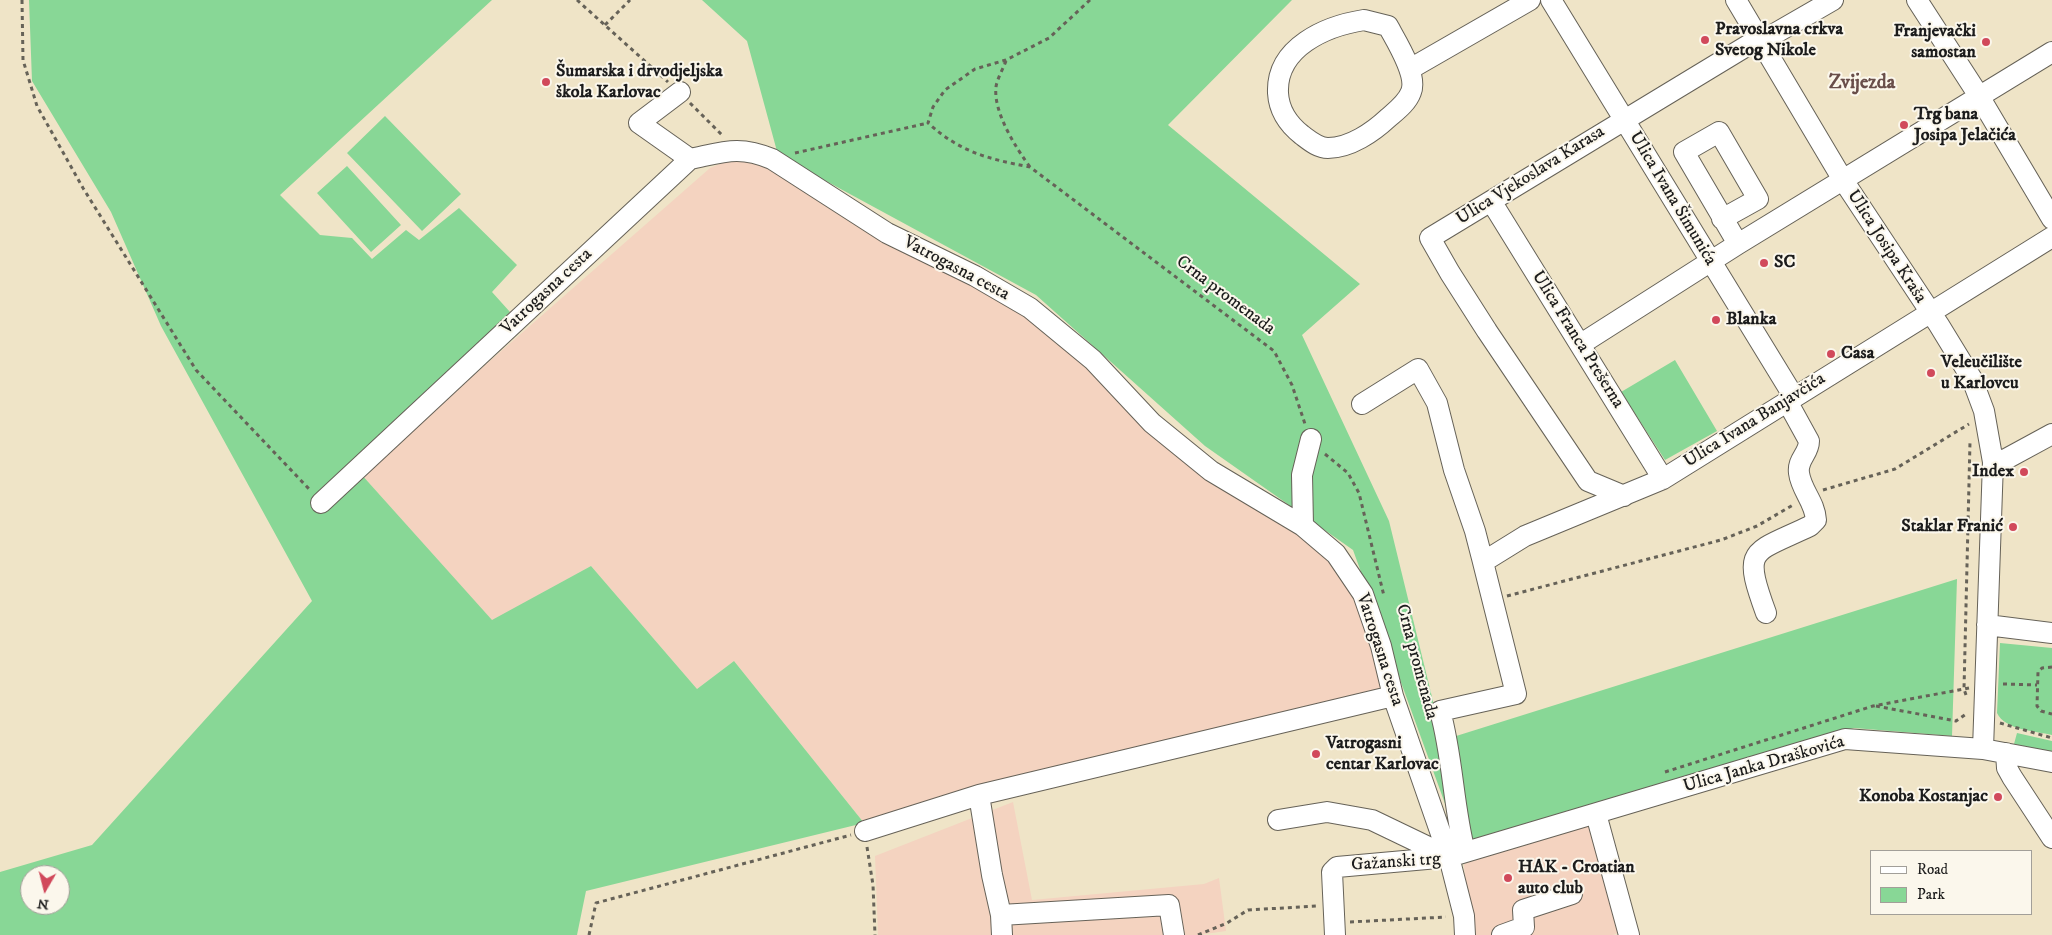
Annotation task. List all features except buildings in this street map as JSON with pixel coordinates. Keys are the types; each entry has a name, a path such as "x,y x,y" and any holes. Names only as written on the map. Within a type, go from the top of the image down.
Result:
{"street":[{"path":"1417,66 1388,26 1364,20 1342,23 1302,44 1286,61 1278,79 1282,110 1291,126 1319,147 1330,148 1364,137 1400,108 1411,91 1417,66 1530,0"},
{"name":"Ulica Ivana Šimunića","path":"1552,0 1791,399 1809,441 1809,448 1798,463 1799,475 1809,496"},
{"path":"1736,0 1843,180"},
{"path":"1762,41 1833,0"},
{"path":"1917,0 1979,96 2052,219"},
{"name":"Ulica Vjekoslava Karasa","path":"1624,496 1588,481 1487,332 1430,238 1750,44 1762,41"},
{"path":"1581,344 1738,244 2052,52"},
{"path":"680,92 639,123 690,159"},
{"name":"Vatrogasna cesta","path":"321,503 690,159 737,150 753,151 772,159 888,233 976,276 1030,308 1093,360 1152,424 1211,471 1303,526 1336,554 1363,594 1381,646 1393,696 1457,855"},
{"name":"Ulica Josipa Kraša","path":"1843,180 1972,379 1984,411 1993,462 1983,749"},
{"name":"Ulica Franca Prešerna","path":"1491,201 1663,479"},
{"path":"1722,219 1738,244"},
{"name":"Ulica Ivana Banjavčića","path":"1483,562 1524,536 1663,479 2052,237"},
{"path":"1278,820 1327,812 1372,820 1457,855 1448,739 1440,711 1516,694 1475,531 1454,470 1437,403 1418,369 1362,404"},
{"path":"1993,462 2006,459 2052,434"},
{"path":"1303,526 1302,475 1312,439"},
{"path":"1766,613 1752,566 1756,555 1764,548 1810,526 1816,520 1816,510 1809,496"},
{"path":"1987,625 2052,633"},
{"path":"865,831 978,795 1393,696"},
{"name":"Ulica Janka Draškovića","path":"1457,855 1845,739 1983,749 2052,762"},
{"path":"2006,753 2007,768 2048,832"},
{"path":"978,795 1001,915 1002,935"},
{"path":"1596,814 1629,935"},
{"name":"Gažanski trg","path":"1335,921 1332,872 1336,867 1457,855 1465,926"},
{"path":"1502,935 1524,927 1523,910 1572,894"},
{"path":"1001,915 1169,905 1174,935"}],"path":[{"path":"22,0 23,60 37,106 83,188 196,370 321,503"},
{"path":"577,0 680,92 737,150"},
{"path":"604,25 630,0"},
{"path":"772,159 928,123 932,107 945,90 975,69 1006,60 1049,38 1090,0"},
{"path":"1006,60 996,87 1000,112 1010,139 1030,167"},
{"name":"Crna promenada","path":"928,123 945,138 966,151 996,161 1030,167 1274,351 1292,385 1302,418 1312,439 1331,460 1348,473 1359,493 1387,605"},
{"path":"1968,701 1964,689 1971,472 1970,415"},
{"path":"1492,601 1721,540 1757,526 1809,496 1839,484 1895,469 1970,423"},
{"path":"2052,667 2042,668 2038,672 2037,685 2037,706 2040,711 2052,714"},
{"path":"1995,684 2037,685"},
{"path":"1873,706 1956,721 1966,715 1966,708"},
{"path":"1997,722 2052,738"},
{"path":"589,935 596,903 865,831 873,884 875,935"},
{"path":"1198,935 1227,923 1248,910 1335,921 1465,926"}],"shaded area":[{"path":"739,156 771,166 1030,313 1090,364 1332,556 1360,597 1385,692 864,823 734,661 697,689 591,566 492,621 361,474 710,168"},
{"path":"1013,802 1032,900 1204,884 1219,878 1226,931 1198,935 878,935 875,856"},
{"path":"1587,823 1622,931 1613,935 1468,935 1464,864"}],"green space":[{"path":"29,0 492,0 280,195 320,235 352,238 372,259 406,230 419,240 459,208 517,265 492,292 510,312 348,469 361,474 492,620 591,566 697,689 734,661 864,823 586,891 577,935 0,935 0,872 20,866 20,915 70,915 70,865 24,865 92,845 312,601 161,326 111,212 32,81"},
{"path":"702,0 1292,0 1168,125 1360,284 1302,335 1389,521 1442,738 1453,737 1957,579 1952,736 1854,728 1460,845 1353,550 1205,446 1036,295 778,155 747,41"},
{"path":"385,116 461,194 422,231 347,153"},
{"path":"347,166 401,225 371,252 317,193"},
{"path":"1675,360 1717,431 1665,460 1621,392"},
{"path":"2000,643 2052,648 2052,735 2013,726 2001,719 1997,713"},
{"path":"2017,733 2052,741 2052,752 2014,744"}],"place":[{"name":"Pravoslavna crkva Svetog Nikole","path":"1705,40"},
{"name":"Franjevački samostan","path":"1986,42"},
{"name":"Šumarska i drvodjeljska škola Karlovac","path":"546,82"},
{"name":"Trg bana Josipa Jelačića","path":"1904,125"},
{"name":"SC","path":"1764,263"},
{"name":"Blanka","path":"1716,320"},
{"name":"Casa","path":"1831,354"},
{"name":"Veleučilište u Karlovcu","path":"1931,373"},
{"name":"Index","path":"2024,472"},
{"name":"Staklar Franić","path":"2013,527"},
{"name":"Vatrogasni centar Karlovac","path":"1316,754"},
{"name":"Konoba Kostanjac","path":"1998,797"},
{"name":"HAK - Croatian auto club","path":"1508,878"}],"district":[{"name":"Zvijezda","path":"1862,84"}]}
